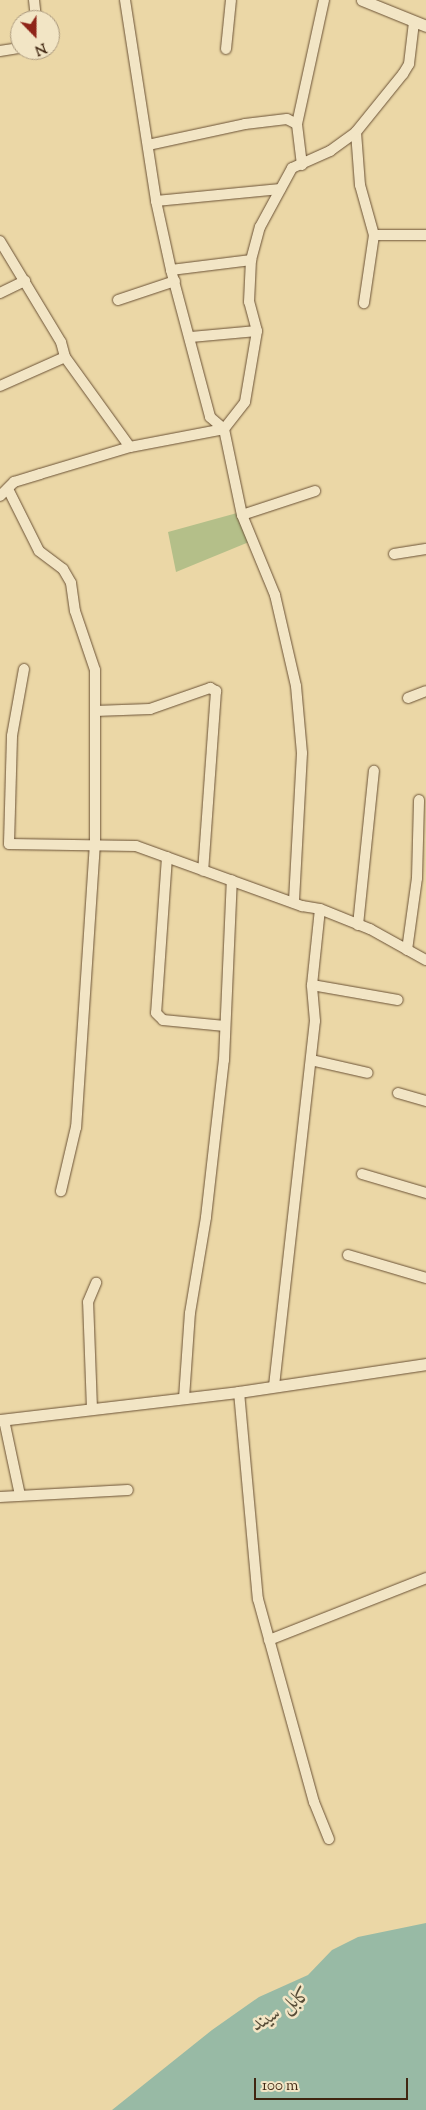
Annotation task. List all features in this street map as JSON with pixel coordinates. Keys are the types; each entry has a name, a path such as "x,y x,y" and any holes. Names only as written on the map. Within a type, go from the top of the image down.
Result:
{"street":[{"path":"125,0 156,201 171,270 191,337 210,417 224,429 242,515 275,595 296,686 302,753 294,903"},
{"path":"226,49 231,0"},
{"path":"302,165 297,124 324,0"},
{"path":"362,0 426,26"},
{"path":"61,1191 76,1127 96,843 96,670 75,611 72,583 63,570 39,551 4,492 14,482 130,448 224,429 245,402 257,331 249,302 251,260 260,227 292,168 302,165 356,132 409,64 414,22"},
{"path":"148,145 245,124 287,119 297,124"},
{"path":"356,132 360,185 374,235 364,304"},
{"path":"156,201 280,189"},
{"path":"374,235 426,235"},
{"path":"0,241 61,342 65,358 130,448"},
{"path":"171,270 251,260"},
{"path":"0,293 25,281"},
{"path":"118,300 174,281"},
{"path":"191,337 257,331"},
{"path":"0,386 65,358"},
{"path":"242,515 315,491"},
{"path":"394,554 426,549"},
{"path":"24,669 12,736 9,844 96,843 136,846 294,903 320,909 358,925 426,960"},
{"path":"95,711 150,710 210,688 216,691 204,871"},
{"path":"408,698 426,691"},
{"path":"358,925 374,771"},
{"path":"407,950 417,878 419,800"},
{"path":"167,857 156,1013 163,1020 225,1026"},
{"path":"184,1398 190,1313 206,1217 224,1060 232,880"},
{"path":"274,1386 283,1290 297,1204 315,1021 312,985 320,909"},
{"path":"312,985 398,1000"},
{"path":"311,1060 368,1073"},
{"path":"398,1093 426,1100"},
{"path":"362,1174 426,1193"},
{"path":"348,1255 426,1278"},
{"path":"92,1409 88,1302 96,1283"},
{"path":"20,1495 2,1420 239,1392 426,1364"},
{"path":"239,1392 258,1599 314,1802 330,1840"},
{"path":"0,1497 128,1490"},
{"path":"269,1640 426,1578"}],"green space":[{"path":"237,513 249,542 176,572 168,532"}],"water":[{"name":"کابل سيند","path":"426,1923 426,2110 112,2110 212,2030 259,1997 308,1975 332,1950 358,1937"}]}
